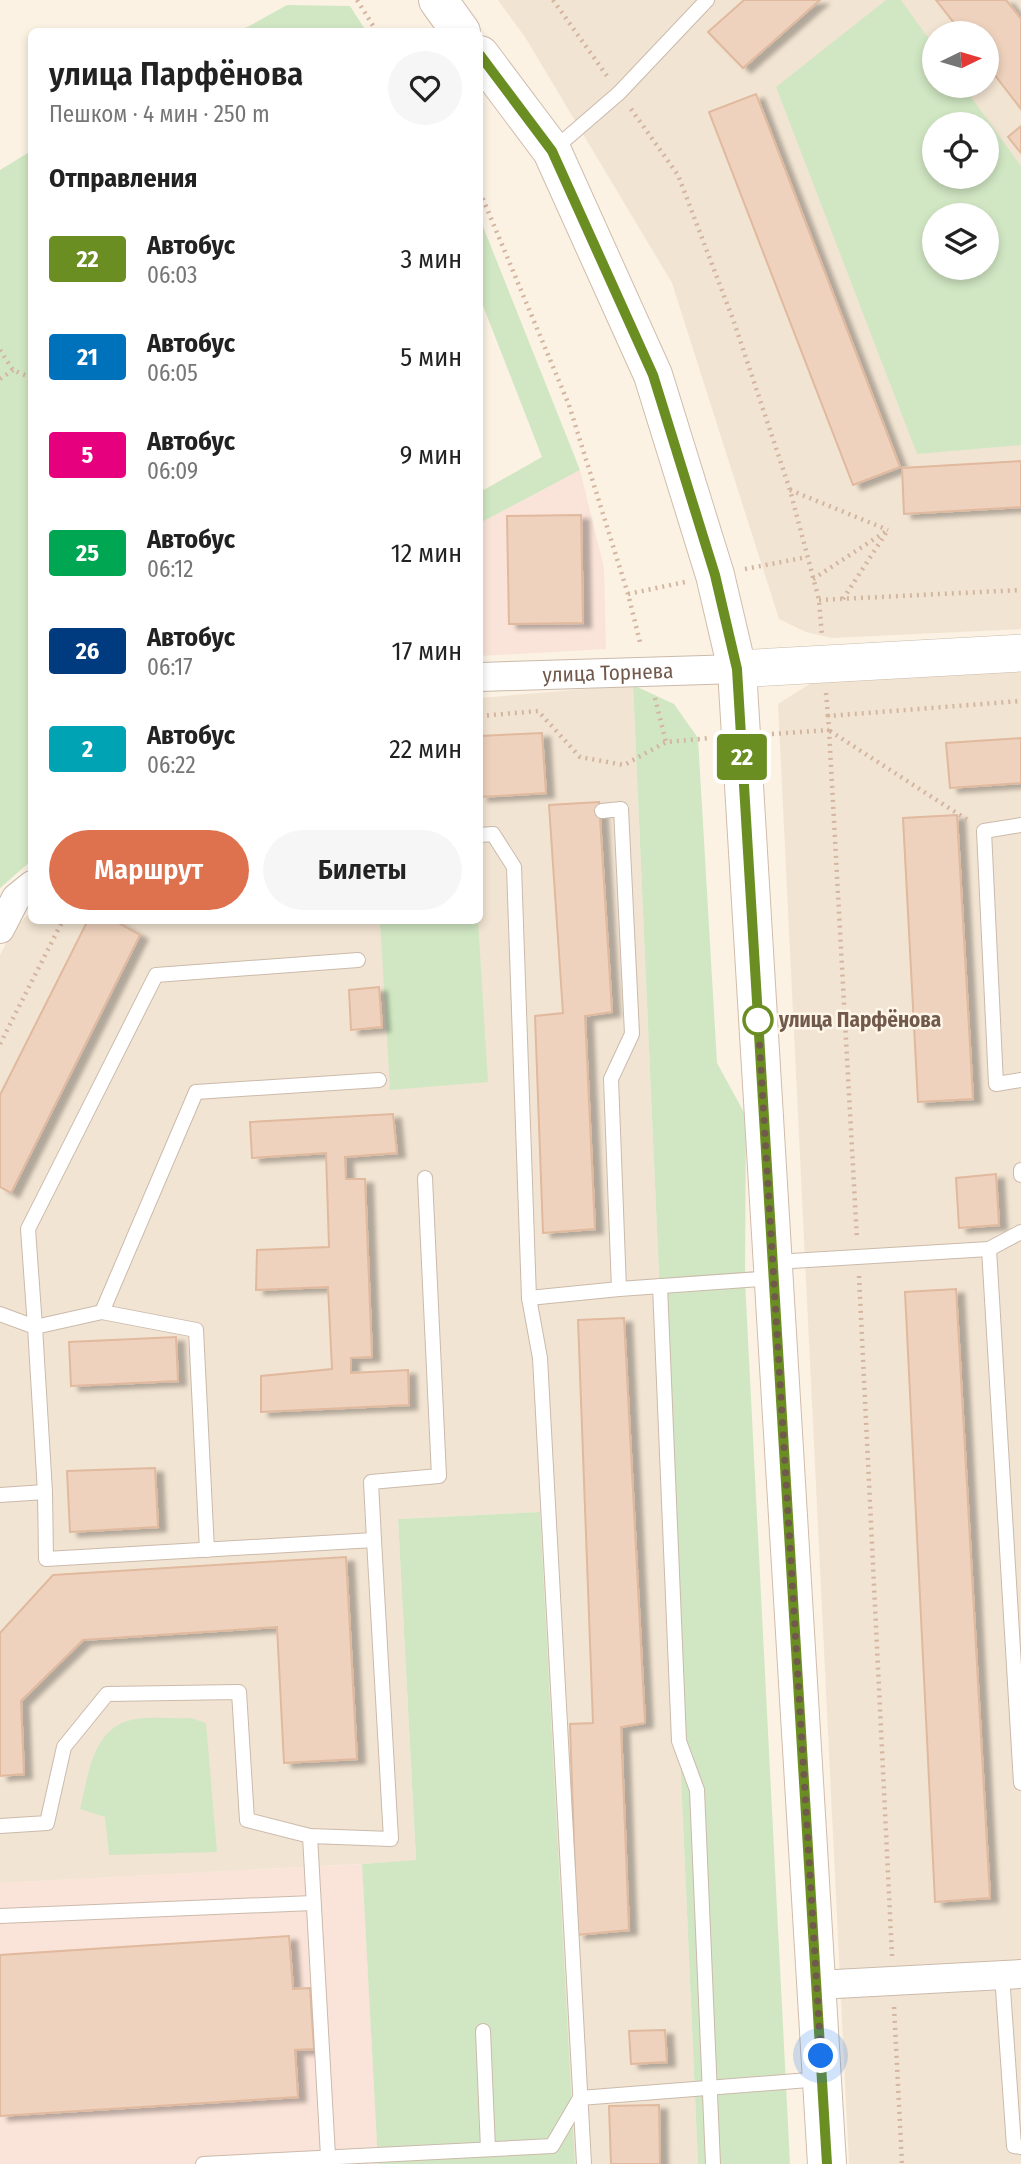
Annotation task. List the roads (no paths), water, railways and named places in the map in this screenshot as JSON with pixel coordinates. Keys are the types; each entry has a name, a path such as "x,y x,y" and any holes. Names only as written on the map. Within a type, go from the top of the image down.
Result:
{"main road":[{"path":"438,0 458,28"},
{"path":"483,59 552,151 653,375 715,575 737,669 827,2164"}],"street":[{"path":"737,669 1021,653"},
{"name":"улица Торнева","path":"483,677 648,674 737,669"},
{"path":"0,929 16,898 28,888"},
{"path":"817,1985 1012,1974"}],"lane":[{"path":"552,151 619,93 707,0"},
{"path":"602,811 621,808 632,1034 611,1079 619,1289"},
{"path":"1021,825 984,831 996,1084 1021,1080"},
{"path":"483,835 493,834 514,867 529,1298 540,1358 584,2164"},
{"path":"358,960 156,975 28,1229 45,1492 46,1559 374,1541"},
{"path":"102,1312 195,1092 379,1080"},
{"path":"1021,1170 1021,1175"},
{"path":"0,1826 47,1823 64,1747 107,1694 239,1692 247,1820 310,1836 391,1839 371,1482 439,1476 425,1178"},
{"path":"529,1298 660,1286 858,1257 989,1249 1021,1232"},
{"path":"989,1249 1021,1783"},
{"path":"660,1286 679,1741 697,1790 713,2164"},
{"path":"0,1314 35,1327 102,1312 196,1330 207,1550"},
{"path":"0,1495 45,1492"},
{"path":"310,1836 328,2156"},
{"path":"0,1916 313,1903"},
{"path":"1012,1974 1014,2146 1021,2147"},
{"path":"483,2031 488,2149"},
{"path":"580,2098 822,2079"},
{"path":"203,2164 552,2146 580,2098"}],"place":[{"name":"улица Парфёнова","path":"758,1020"}]}
